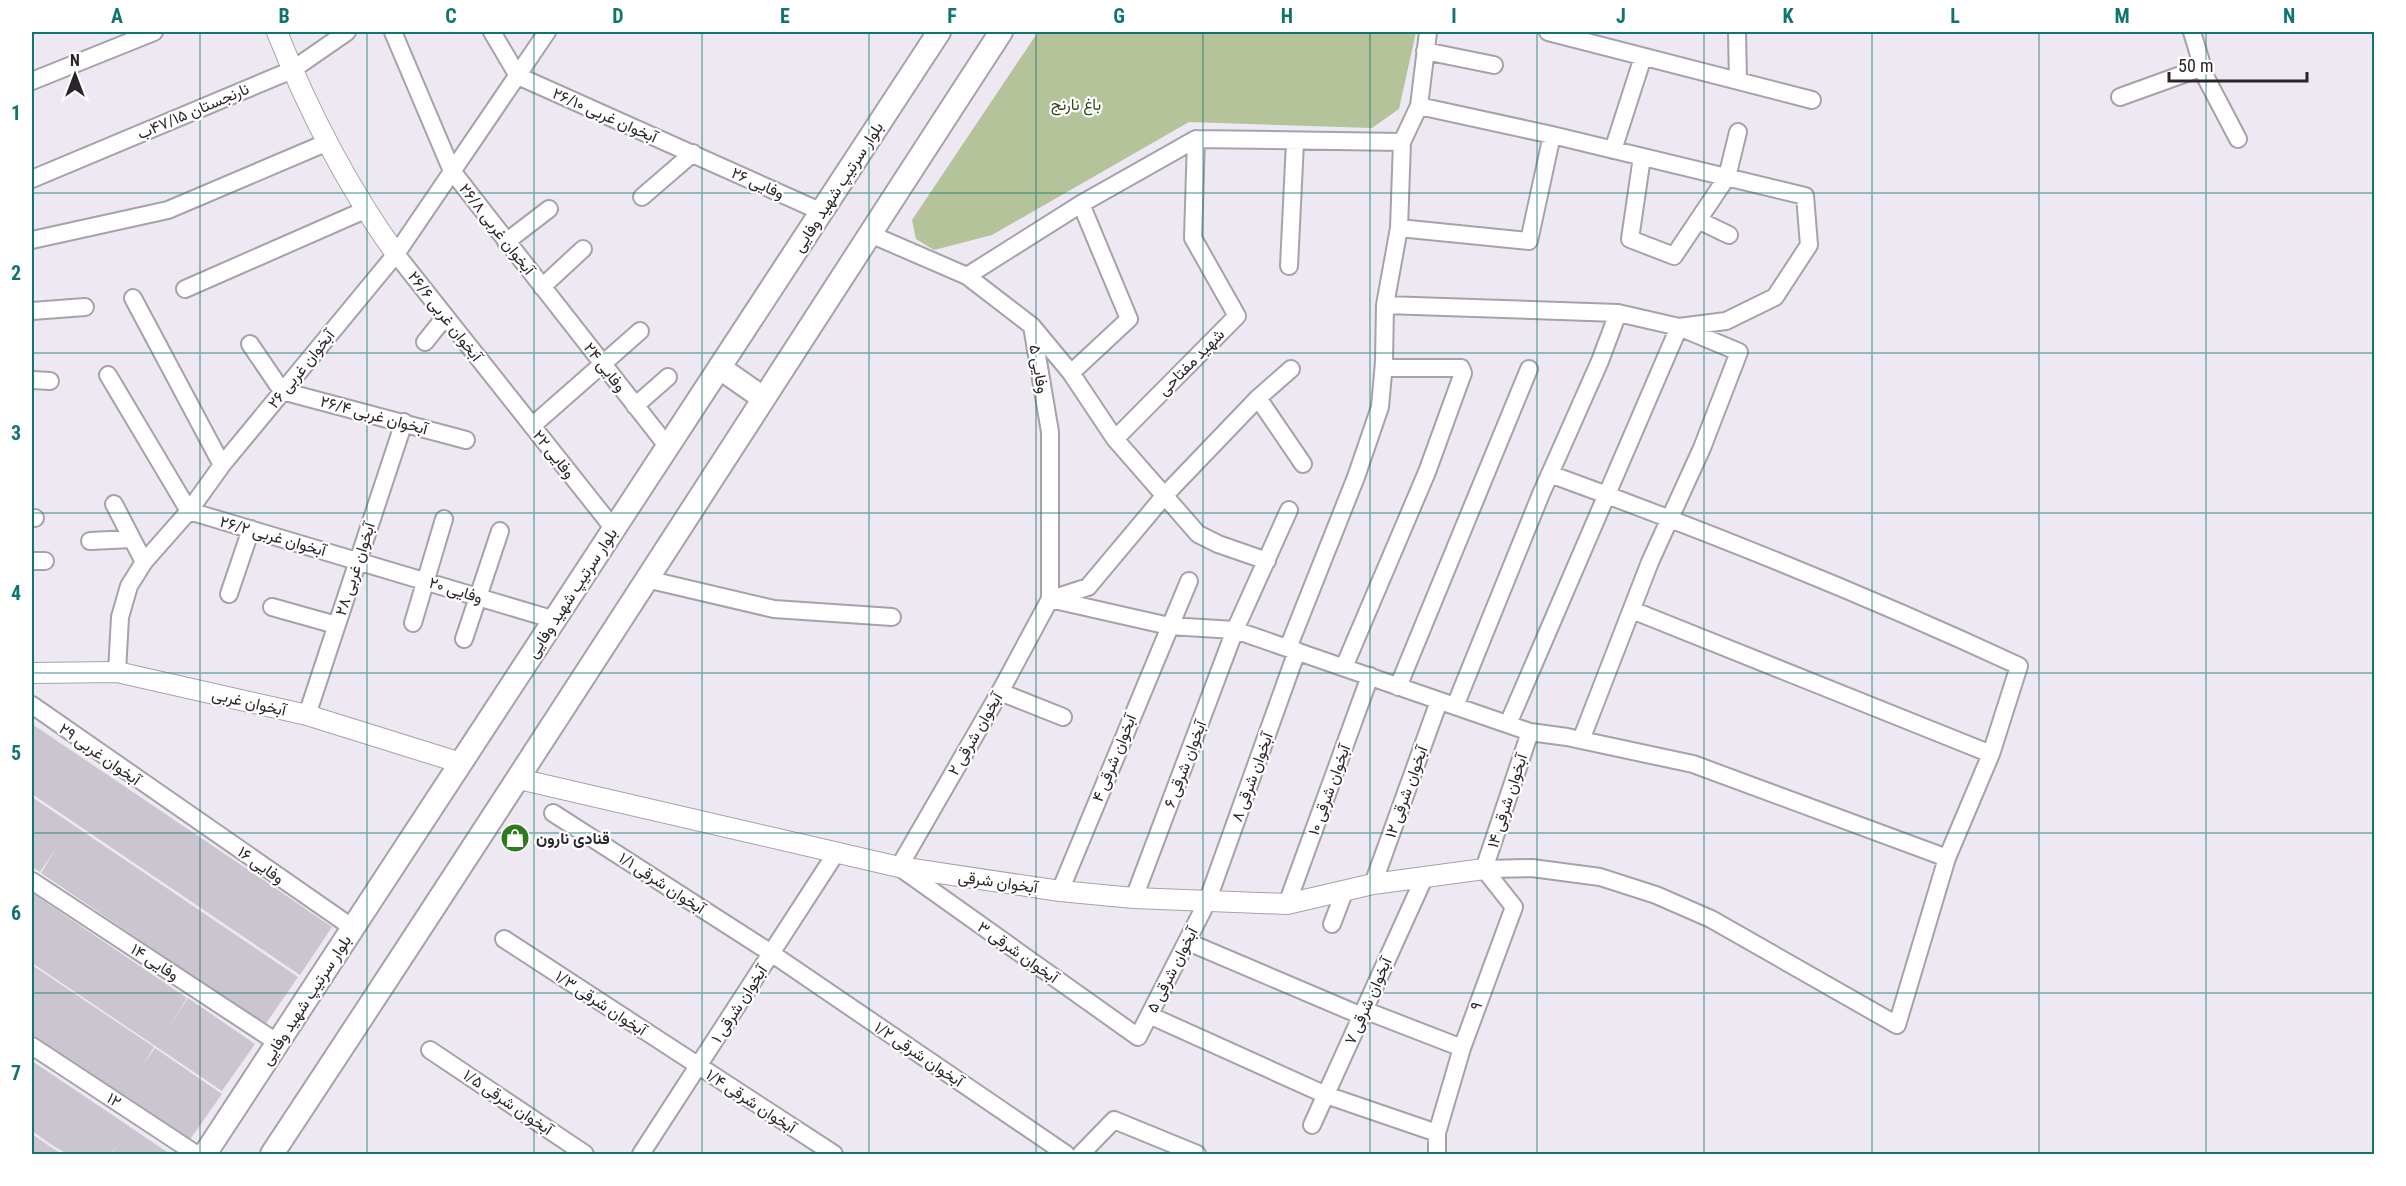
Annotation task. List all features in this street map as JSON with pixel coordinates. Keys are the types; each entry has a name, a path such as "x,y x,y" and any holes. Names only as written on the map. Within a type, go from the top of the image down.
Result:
{"main road":[{"name":"بلوار سرتیپ شهید وفایی","path":"205,1155 939,32"},
{"path":"272,1155 519,779 1001,32"},
{"path":"720,368 763,398"}],"street":[{"path":"32,81 154,32"},
{"path":"276,32 292,70 364,210 396,254"},
{"name":"نارنجستان ۴۷/۱۵ب","path":"32,179 292,70 347,32"},
{"name":"آبخوان غربی ۲۶/۸","path":"393,32 452,171 542,287"},
{"path":"492,32 518,76"},
{"name":"آبخوان غربی ۲۶","path":"117,672 120,616 129,586 144,562 189,511 222,465 261,420 282,390 396,254 547,32"},
{"path":"967,276 1082,204 1196,139 1402,142 1419,106 1428,32"},
{"path":"1548,32 1812,100"},
{"path":"1737,32 1738,81"},
{"path":"2192,32 2206,78 2238,139"},
{"path":"1425,51 1494,65"},
{"path":"1613,150 1643,57"},
{"path":"2120,97 2203,67"},
{"name":"آبخوان غربی ۲۶/۱۰","path":"518,76 693,153"},
{"path":"1419,106 1552,135 1805,196 1809,245 1775,297 1726,321 1679,327"},
{"path":"1642,157 1630,239 1674,256 1727,177 1738,132"},
{"path":"1400,228 1529,241 1552,135"},
{"name":"شهید مفتاحی","path":"1115,438 1237,316 1193,238 1196,139"},
{"path":"32,240 168,210 328,142"},
{"path":"1289,266 1295,142"},
{"name":"آبخوان شرقی ۸","path":"1207,902 1293,650 1380,407 1384,368 1385,304 1400,228 1402,142"},
{"path":"642,197 693,153"},
{"name":"وفایی ۲۶","path":"693,153 822,212"},
{"path":"1071,373 1129,319 1082,204"},
{"path":"506,242 549,209"},
{"path":"185,289 364,210"},
{"path":"1698,220 1729,235"},
{"name":"وفایی ۵","path":"870,234 967,276 1032,326 1050,432 1050,599"},
{"path":"542,287 583,249"},
{"name":"آبخوان غربی ۲۶/۶","path":"396,254 494,379"},
{"name":"وفایی ۲۴","path":"542,287 668,447"},
{"path":"133,298 222,465"},
{"path":"1385,304 1618,313 1679,327 1738,352 1702,448 1670,518 1581,740"},
{"path":"32,311 85,307"},
{"name":"آبخوان شرقی ۱۲","path":"1373,884 1447,703 1600,362 1618,313"},
{"path":"425,342 446,317"},
{"path":"1032,326 1071,373 1115,438 1198,534 1218,544 1267,561"},
{"path":"1508,724 1679,327"},
{"path":"532,426 640,332"},
{"path":"250,344 282,390"},
{"path":"1344,667 1427,472 1463,373 1461,368 1384,368"},
{"path":"1050,599 1088,587 1165,495 1258,398 1291,369"},
{"path":"1398,687 1528,369"},
{"path":"108,375 189,511"},
{"path":"636,406 668,377"},
{"name":"وفایی ۲۲","path":"494,379 614,529"},
{"path":"32,380 50,381"},
{"name":"آبخوان غربی ۲۶/۴","path":"282,390 466,440"},
{"path":"1258,398 1303,464"},
{"name":"آبخوان غربی ۲۸","path":"307,715 404,422"},
{"path":"1484,869 1532,868 1600,877 1656,896 1711,919 1897,1025 1947,858 1991,753 2019,666 1911,616 1670,518 1550,474"},
{"path":"114,504 144,562"},
{"name":"آبخوان شرقی ۶","path":"1134,898 1235,630 1289,510"},
{"name":"آبخوان غربی ۲۶/۲","path":"189,511 358,561"},
{"path":"413,623 444,519"},
{"path":"229,594 251,529"},
{"path":"464,639 500,531"},
{"path":"90,541 132,539"},
{"name":"وفایی ۲۰","path":"358,561 555,620"},
{"path":"646,579 774,609 892,617"},
{"name":"آبخوان شرقی ۴","path":"1060,891 1189,581"},
{"path":"1050,599 1169,626 1235,630 1530,732 1581,740 1693,764 1947,858"},
{"name":"آبخوان شرقی ۲","path":"899,867 1000,692 1050,599"},
{"path":"272,607 336,625"},
{"path":"1632,610 1991,753"},
{"name":"آبخوان غربی","path":"32,673 117,672 307,715 461,763"},
{"name":"آبخوان شرقی ۱۰","path":"1287,904 1370,676"},
{"path":"1000,692 1063,717"},
{"name":"آبخوان غربی ۲۹","path":"32,705 170,802"},
{"name":"آبخوان شرقی ۱۴","path":"1484,869 1530,732"},
{"name":"آبخوان شرقی","path":"519,779 899,867 1060,891 1134,898 1287,904 1373,884 1484,869"},
{"name":"وفایی ۱۶","path":"170,802 353,928"},
{"name":"آبخوان شرقی ۱/۱","path":"554,813 771,953"},
{"name":"آبخوان شرقی ۱","path":"642,1155 836,853"},
{"name":"آبخوان شرقی ۳","path":"899,867 1138,1037"},
{"name":"۹","path":"1437,1155 1437,1133 1462,1048 1514,907 1484,869"},
{"name":"آبخوان شرقی ۷","path":"1312,1125 1424,878"},
{"name":"وفایی ۱۴","path":"32,881 278,1043"},
{"path":"1332,924 1345,890"},
{"name":"آبخوان شرقی ۵","path":"1138,1037 1207,902"},
{"name":"آبخوان شرقی ۱/۳","path":"504,939 699,1066"},
{"path":"1188,942 1363,1013 1462,1048"},
{"name":"آبخوان شرقی ۱/۲","path":"771,953 1066,1155"},
{"path":"1149,1015 1326,1095 1437,1133"},
{"name":"۱۲","path":"32,1047 196,1155"},
{"name":"آبخوان شرقی ۱/۵","path":"430,1050 585,1155"},
{"name":"آبخوان شرقی ۱/۴","path":"699,1066 834,1155"},
{"path":"1081,1155 1114,1120 1197,1155"}],"green space":[{"name":"باغ نارنج","path":"1038,32 1416,32 1399,109 1372,128 1189,122 992,235 934,250 916,239 912,220"}],"building":[{"path":"32,724 332,927 300,975 32,794"},
{"path":"32,797 298,977 265,1025 41,873 59,844 40,872 32,867"},
{"path":"32,893 187,998 169,1027 188,998 255,1044 222,1091 32,963"},
{"path":"32,965 154,1047 142,1066 155,1048 222,1094 189,1141 32,1035"},
{"path":"32,1061 170,1154 112,1154 117,1146 111,1154 67,1154 52,1145 32,1131"},
{"path":"32,1134 52,1148 62,1154 32,1154"}],"place":[{"name":"قنادی نارون","path":"515,838"}]}
